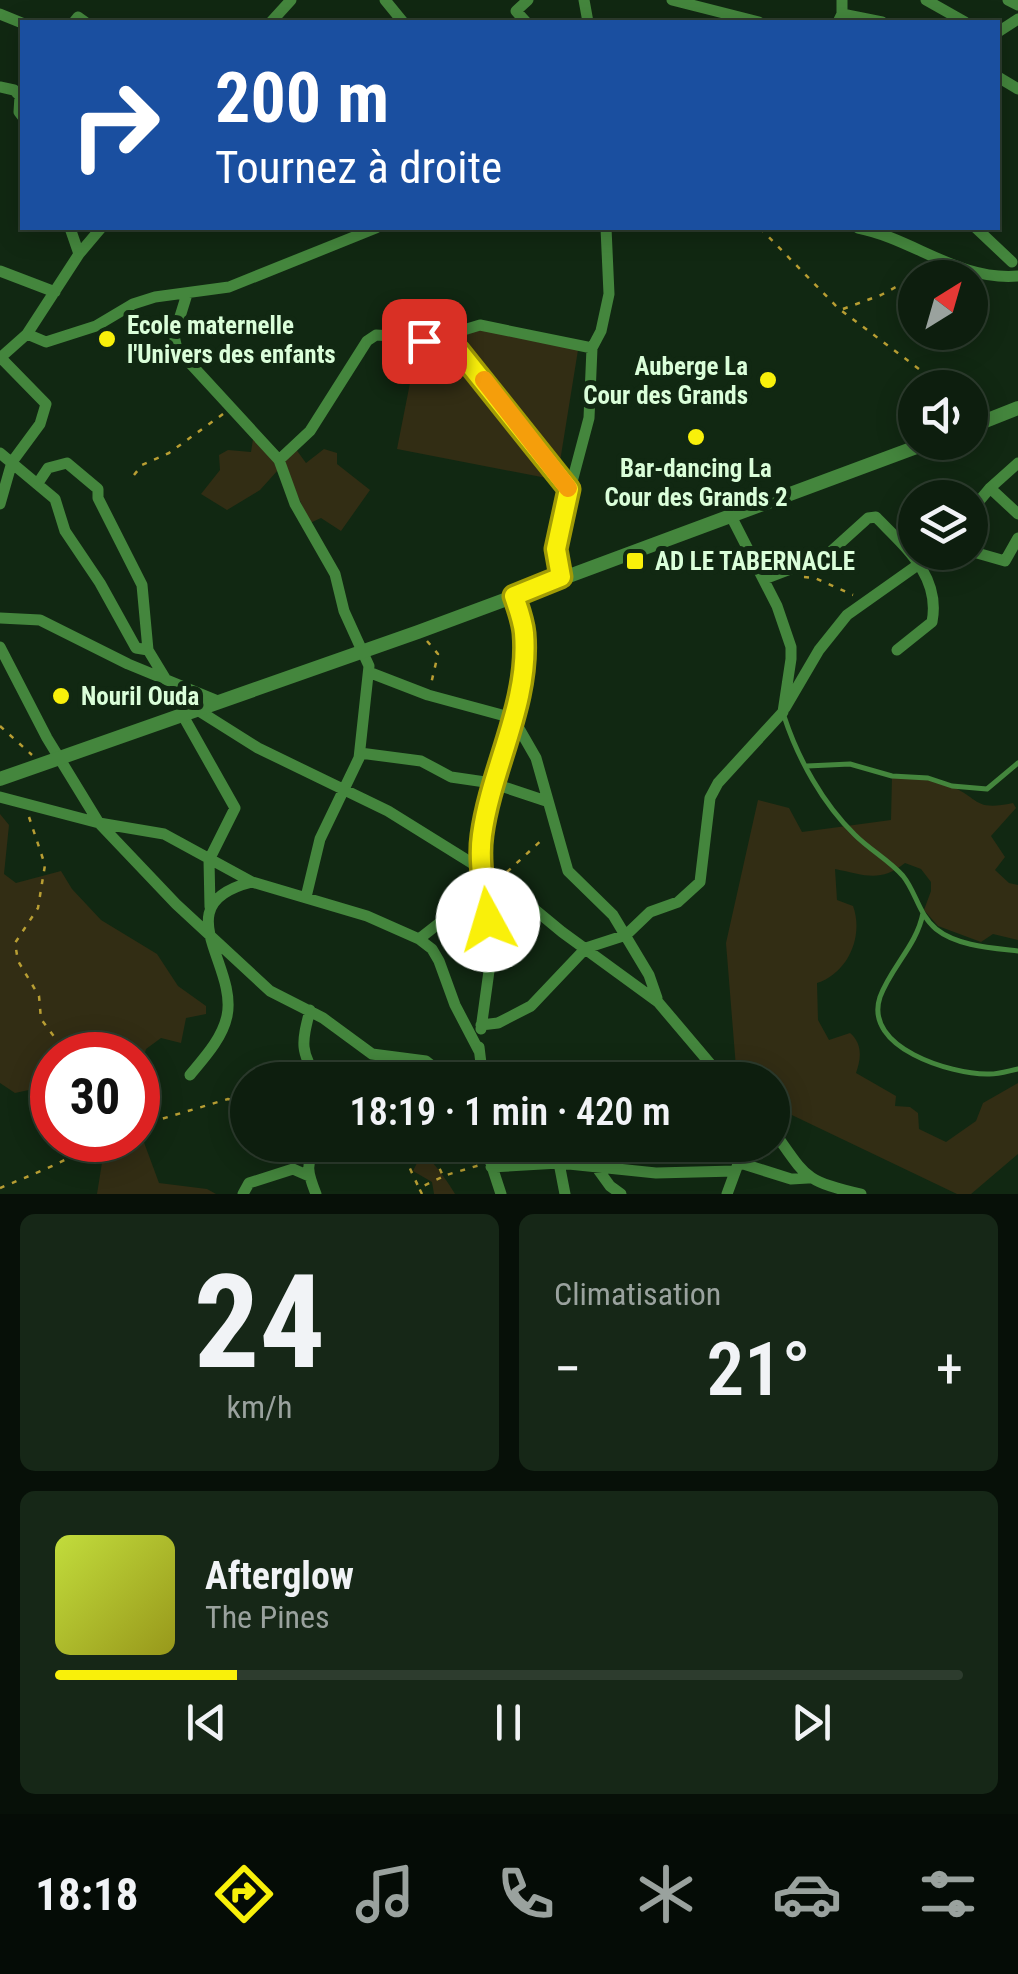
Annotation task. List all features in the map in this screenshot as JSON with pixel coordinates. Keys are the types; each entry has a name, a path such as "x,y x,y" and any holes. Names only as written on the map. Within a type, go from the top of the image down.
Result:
{"street":[{"path":"272,20 290,0"},
{"path":"385,0 401,20"},
{"path":"524,20 516,11 528,0"},
{"path":"672,0 751,20"},
{"path":"840,18 842,0"},
{"path":"926,0 961,20"},
{"path":"1008,0 1018,5"},
{"path":"71,230 79,254"},
{"path":"0,504 12,462 40,424 46,404 1,359 27,334 98,230"},
{"path":"27,334 46,342 96,326 133,304 155,297 230,287 371,230"},
{"path":"561,577 556,549 589,418 592,348 601,331 609,294 606,230"},
{"path":"865,230 895,239 936,260"},
{"path":"979,230 1015,258 1002,277"},
{"path":"0,271 55,292"},
{"path":"988,274 1018,276"},
{"path":"186,294 174,336 177,350 279,460 295,504 335,574 344,611 371,673 360,752 315,851 306,897"},
{"path":"424,341 480,325 592,348"},
{"path":"279,460 310,431 367,341 376,335 458,350 569,489"},
{"path":"988,420 1018,408"},
{"path":"0,453 56,499 65,531 100,583 124,632 136,648 148,650"},
{"path":"0,779 418,632 898,454"},
{"path":"38,483 48,468 67,463 98,489 98,498 142,584 148,650 165,678"},
{"path":"988,490 1016,468"},
{"path":"990,488 1018,514"},
{"path":"764,579 827,555 873,516 898,541"},
{"path":"732,518 764,579 791,647 783,712"},
{"path":"988,556 1006,562 1018,538"},
{"path":"481,1026 498,1024 531,1006 586,948 626,934 650,912 678,902 700,882 710,798 718,783 783,712 838,624 912,570"},
{"path":"897,650 932,622 934,594 924,570"},
{"path":"481,1062 481,1026 489,972 482,832 522,681 524,631 514,596"},
{"path":"0,618 40,620 128,664 218,701"},
{"path":"0,646 99,823 148,876 260,985 310,1010 372,1054 427,1062"},
{"path":"371,673 428,695 514,718 536,758 568,871 613,915 658,1002"},
{"path":"189,712 388,810 500,880 658,1002 709,1062"},
{"path":"189,712 235,808 208,860 207,932 226,982 228,1006 218,1038 190,1075"},
{"path":"360,752 421,761 451,777 492,783 546,800"},
{"path":"0,797 99,823 164,834 252,882 367,916 419,939 432,948 439,960 455,1005 479,1051"},
{"path":"210,907 230,888 252,882"},
{"path":"419,939 484,888"},
{"path":"308,1062 302,1047 310,1010"},
{"path":"790,1154 808,1178 861,1194"},
{"path":"310,1162 309,1176 316,1194"},
{"path":"726,1194 738,1162"},
{"path":"502,1194 490,1164 552,1163 656,1173 736,1167 791,1180 808,1178"},
{"path":"552,1163 565,1194"},
{"path":"598,1168 621,1194"},
{"path":"244,1194 249,1183 293,1169 309,1176"},
{"path":"490,1194 496,1181"}],"lane":[{"path":"783,712 806,766 832,810 905,878 923,914 937,930 960,940 1018,951"},
{"path":"806,766 850,764 892,776 987,789 1018,764"},
{"path":"923,914 917,934 878,1001 886,1032 907,1052 950,1068 990,1075 1018,1069"}],"path":[{"path":"762,230 842,310 921,370"},
{"path":"842,310 898,286"},
{"path":"134,475 142,465 169,453 232,406"},
{"path":"778,574 815,578 867,600"},
{"path":"418,632 438,654 428,695"},
{"path":"0,726 44,766"},
{"path":"28,806 29,822 45,865 38,908 15,944 18,961 39,996 41,1020 50,1032"},
{"path":"500,880 557,826"},
{"path":"160,1119 230,1099"},
{"path":"0,1188 55,1162"},
{"path":"407,1162 422,1194"},
{"path":"439,1162 443,1176"},
{"path":"419,1188 443,1176 490,1164"}],"shaded area":[{"path":"423,317 578,350 557,480 397,449"},
{"path":"253,439 275,461 278,470 260,490 227,510 201,494 220,470 219,455 228,450 251,452"},
{"path":"295,448 306,463 324,449 337,453 337,464 370,490 341,531 321,518 310,523 282,461"},
{"path":"892,776 941,783 983,804 1013,803 1016,808 991,836 1005,857 995,870 1009,883 1018,885 1018,940 993,934 981,942 938,926 924,910 931,882 921,869 905,863 888,873 872,876 835,869 837,900 853,906 855,941 837,971 817,983 818,1020 829,1040 850,1033 860,1052 856,1073 896,1096 895,1106 910,1107 918,1113 919,1129 946,1142 976,1121 983,1103 1018,1083 1018,1154 971,1194 957,1194 790,1114 790,1062 736,1062 726,943 758,800 789,808 802,832 891,820"},
{"path":"0,814 9,825 4,874 16,883 61,871 101,920 157,954 178,986 206,1006 206,1014 186,1018 181,1043 160,1039 160,1032 30,1032 30,1090 15,1093 0,1083"},
{"path":"102,1162 151,1162 159,1183 207,1189 216,1194 97,1194"},
{"path":"418,1162 431,1162 455,1194 434,1194 432,1182 413,1171"}],"slow traffic":[{"path":"484,380 568,488"}],"place":[{"name":"Ecole maternelle l'Univers des enfants","path":"107,339"},
{"name":"Auberge La Cour des Grands","path":"768,380"},
{"name":"Bar-dancing La Cour des Grands 2","path":"696,437"},
{"name":"AD LE TABERNACLE","path":"635,561"},
{"name":"Nouril Ouda","path":"61,696"}],"route":[{"path":"424,341 452,347 466,358 569,489 556,549 561,577 514,596 524,631 524,658 514,718 495,771 482,832 480,851 488,920"}]}
